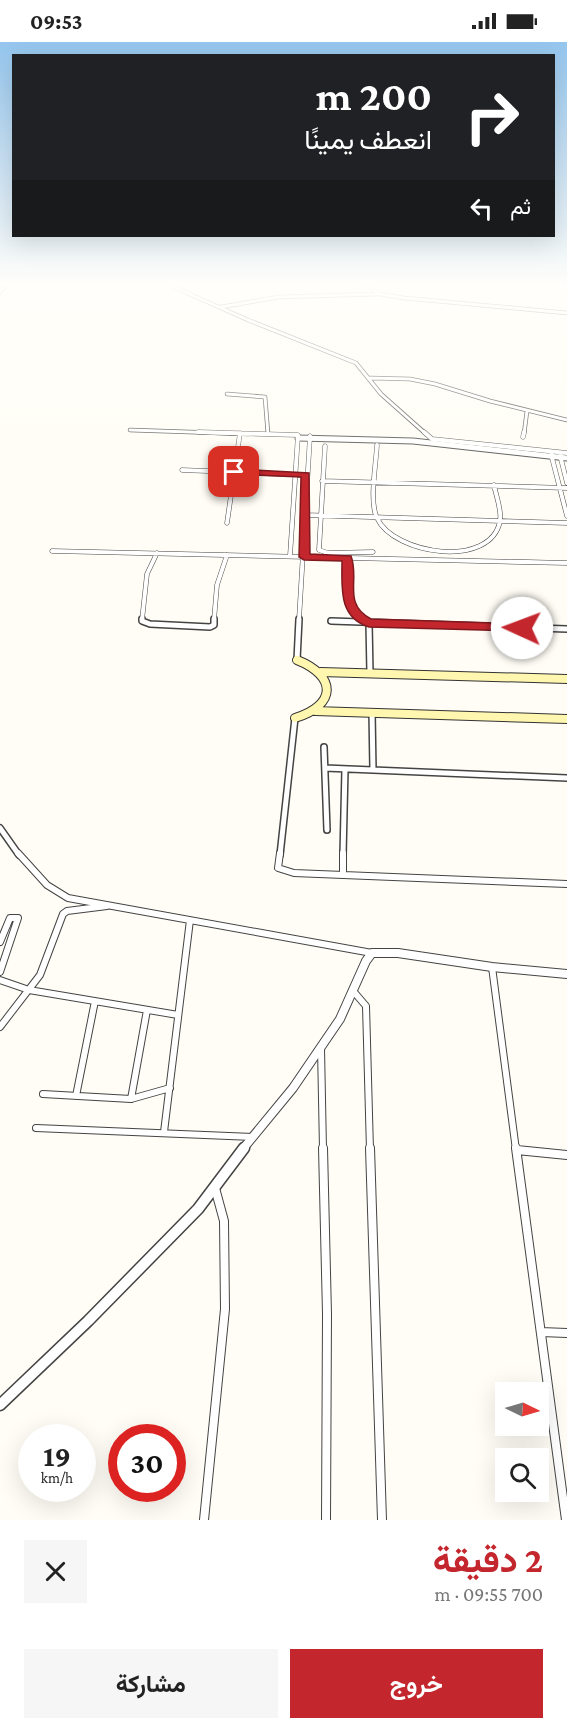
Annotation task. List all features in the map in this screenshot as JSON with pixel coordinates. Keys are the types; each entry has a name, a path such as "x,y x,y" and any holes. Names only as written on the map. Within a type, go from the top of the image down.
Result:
{"main road":[{"path":"297,660 321,672 326,678 328,694 325,702 315,711"},
{"path":"321,672 567,679"},
{"path":"295,718 315,711 567,719"}],"street":[{"path":"333,353 364,369 381,394 432,439 567,455"},
{"path":"370,378 410,379 435,384 527,411 567,420"},
{"path":"227,394 264,396 268,434"},
{"path":"523,437 527,411"},
{"path":"130,430 413,441 567,455"},
{"path":"227,523 240,434"},
{"path":"290,556 298,436"},
{"path":"297,660 310,437"},
{"path":"376,445 377,517 382,528 392,537 406,544 436,552 466,550 479,545 496,531 500,521 494,485"},
{"path":"325,446 319,550 322,552 373,552"},
{"path":"551,455 567,516"},
{"path":"560,456 567,483"},
{"path":"182,470 306,475"},
{"path":"322,481 567,488"},
{"path":"305,515 567,523"},
{"path":"52,551 567,564"},
{"path":"157,553 147,574 142,621 150,624 210,627 214,625 216,585 226,555"},
{"path":"347,558 348,602 355,614 369,623"},
{"path":"331,621 567,629"},
{"path":"369,623 370,673"},
{"path":"372,712 373,770"},
{"path":"295,718 277,865 288,873 567,884"},
{"path":"324,747 327,830"},
{"path":"325,768 567,778"},
{"path":"343,875 345,769"},
{"path":"0,828 37,877 52,891 68,898 372,953 398,952 492,967 567,974"},
{"path":"0,842 7,837"},
{"path":"0,1027 44,968 63,914 67,911 109,906"},
{"path":"0,942 7,922 10,918 18,918 0,972"},
{"path":"164,1132 190,920"},
{"path":"0,1405 88,1321 198,1209 292,1088 321,1046 340,1018 354,992 366,961 372,953"},
{"path":"492,967 566,1520"},
{"path":"0,980 29,990 178,1015"},
{"path":"354,992 366,1006 382,1520"},
{"path":"76,1096 95,1001"},
{"path":"131,1099 147,1010"},
{"path":"321,1046 327,1314 326,1520"},
{"path":"43,1094 131,1099 170,1088"},
{"path":"36,1128 253,1137"},
{"path":"517,1150 567,1155"},
{"path":"204,1520 225,1309 224,1221 215,1186"},
{"path":"541,1332 567,1333"}],"route":[{"path":"234,472 306,475 304,557 347,558 348,602 355,614 369,623 522,628"}]}
